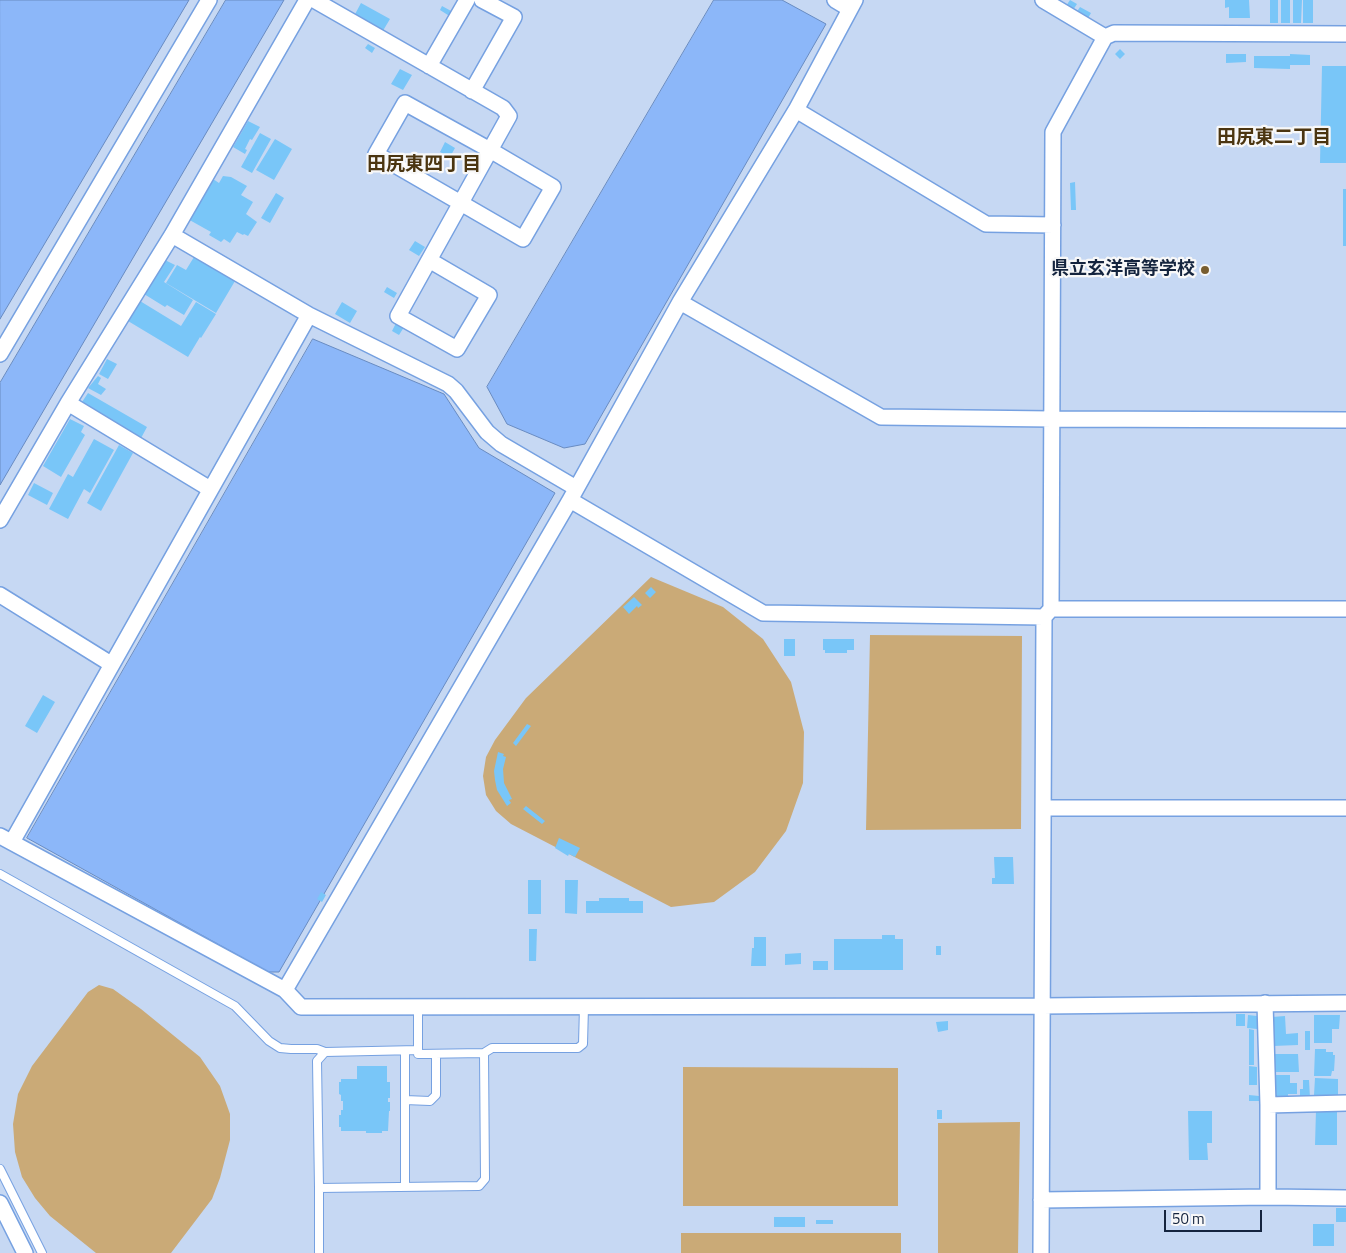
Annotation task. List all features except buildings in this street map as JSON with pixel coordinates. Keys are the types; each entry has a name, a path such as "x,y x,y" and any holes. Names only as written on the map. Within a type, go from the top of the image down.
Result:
{"street":[{"path":"0,354 209,0"},
{"path":"0,520 68,403 172,235 306,0"},
{"path":"314,0 503,108 509,116 461,203 429,260 398,316 457,349 489,295 429,260"},
{"path":"428,66 467,0"},
{"path":"472,91 514,17 482,0"},
{"path":"285,990 572,494 680,302 796,110 853,5 835,0"},
{"path":"1043,0 1106,37"},
{"path":"1041,1253 1044,808 1052,419 1053,132 1106,37 1114,33 1346,34"},
{"path":"405,103 554,187 523,239 461,203 376,154 405,103"},
{"path":"796,110 986,224 1053,224"},
{"path":"172,235 308,315 448,384 456,391 487,432 501,444 572,494 763,613 1048,613 1346,609"},
{"path":"680,302 880,416 1052,419 1346,420"},
{"path":"308,315 111,664 6,839 285,990 301,1007 1042,1006 1346,1003"},
{"path":"68,403 210,488"},
{"path":"0,595 111,664"},
{"path":"1044,808 1346,808"},
{"path":"1265,1003 1268,1197"},
{"path":"1268,1105 1346,1104"},
{"path":"1041,1200 1268,1197 1346,1198"},
{"path":"0,1203 25,1253"}],"lane":[{"path":"0,874 236,1006 269,1042 280,1048 317,1049 325,1052 418,1050"},
{"path":"418,1007 418,1054 436,1054 484,1053 492,1048 578,1048 583,1044 584,1007"},
{"path":"405,1051 405,1187"},
{"path":"319,1253 316,1061 325,1052"},
{"path":"319,1188 479,1186 485,1179 484,1053"},
{"path":"405,1100 430,1101 436,1096 436,1054"},
{"path":"0,1169 42,1253"}],"shaded area":[{"path":"651,577 723,607 763,639 791,682 804,732 803,783 786,831 755,872 714,902 671,907 511,824 496,811 486,795 483,776 486,757 495,740 526,698"},
{"path":"870,635 1022,636 1021,829 866,830"},
{"path":"99,985 113,989 200,1057 220,1086 230,1114 230,1140 220,1178 212,1199 171,1253 96,1253 50,1216 35,1198 22,1177 15,1152 13,1124 18,1094 32,1066 88,992"},
{"path":"683,1067 898,1068 898,1206 683,1206"},
{"path":"1020,1122 1018,1253 938,1253 938,1123"},
{"path":"681,1233 901,1233 901,1253 681,1253"}],"water":[{"path":"0,0 189,0 0,319"},
{"path":"226,0 284,0 0,485 0,383"},
{"path":"714,0 782,0 826,24 585,444 564,448 507,424 487,387"},
{"path":"313,339 444,394 479,448 555,493 279,972 268,972 27,838"}],"place":[{"name":"県立玄洋高等学校","path":"1205,270"}],"district":[{"name":"田尻東二丁目","path":"1274,138"},
{"name":"田尻東四丁目","path":"424,165"}]}
